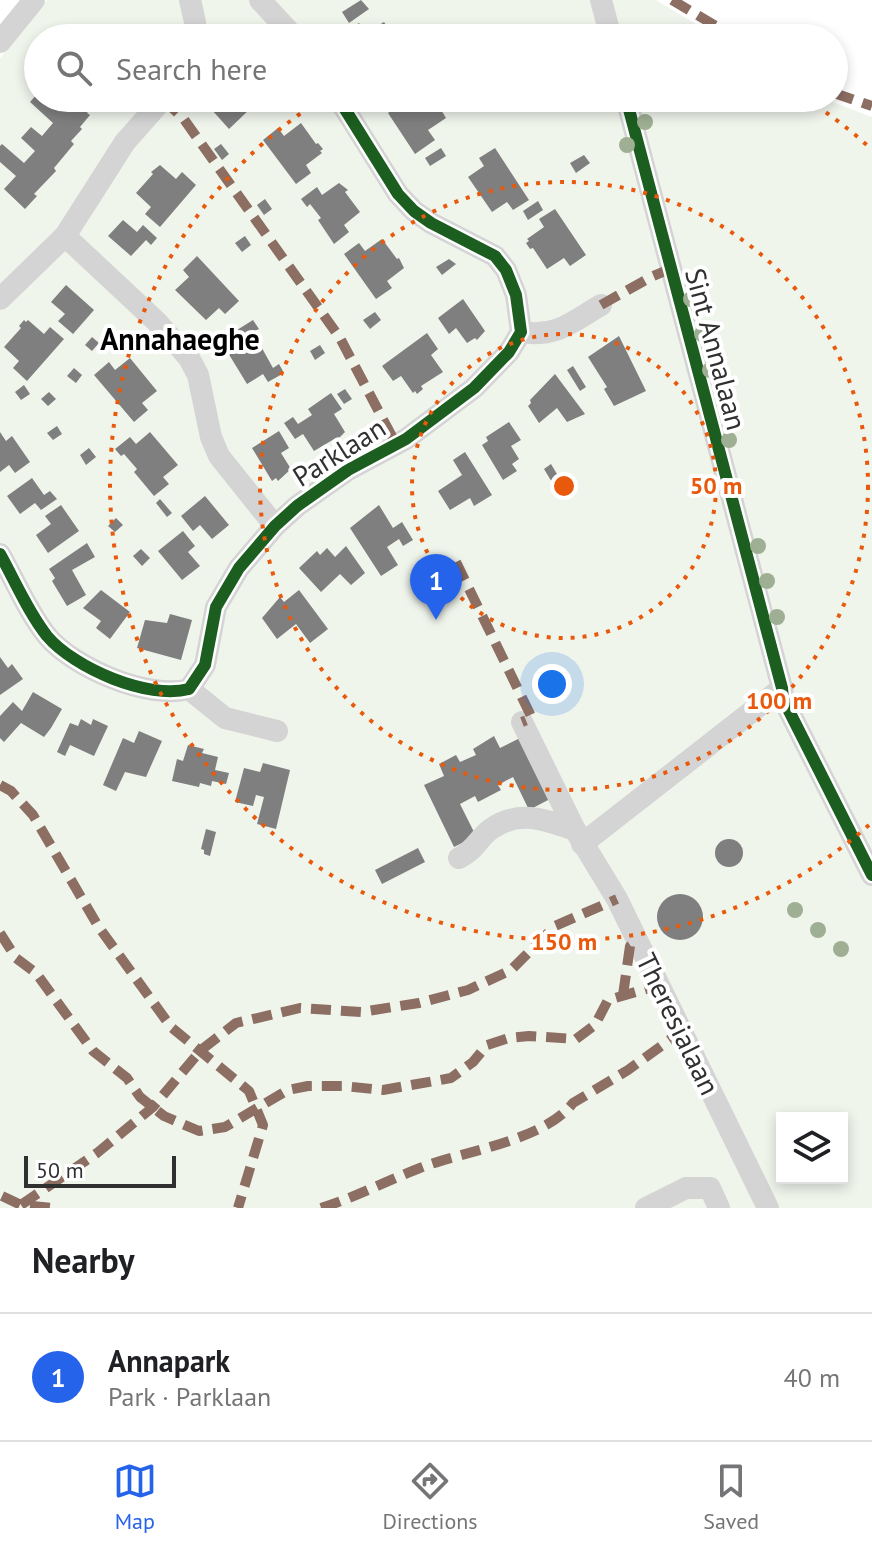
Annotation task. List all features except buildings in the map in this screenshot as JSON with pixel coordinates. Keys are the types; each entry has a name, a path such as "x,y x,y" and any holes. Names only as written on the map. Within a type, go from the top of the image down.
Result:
{"street":[{"path":"0,42 34,0"},
{"path":"190,0 195,24"},
{"path":"260,0 282,24"},
{"path":"601,0 607,24"},
{"path":"0,299 65,236 125,142 152,112"},
{"path":"347,112 398,194 414,211 495,256 506,270 516,295 521,332 540,335 555,332 601,305"},
{"name":"Sint Annalaan","path":"630,112 783,699 872,875"},
{"path":"65,236 157,322 189,358 198,375 211,437 219,456 275,526"},
{"name":"Parklaan","path":"189,689 205,665 216,607 239,568 275,526 335,479 406,439 474,388 509,352 521,332"},
{"path":"0,554 37,620 57,646 100,673 143,688 172,692 189,689 225,718 277,731"},
{"path":"459,858 473,851 490,829 520,816 552,822 579,837 782,688"},
{"name":"Theresialaan","path":"522,722 579,837 624,913 768,1208"},
{"path":"646,1208 686,1188 710,1188 719,1208"}],"shaded area":[{"path":"47,0 656,0 696,24 28,24"},
{"path":"24,28 24,112 848,112 848,108 872,117 872,1208 0,1208 0,58"}],"marked path":[{"path":"672,0 712,24"},
{"path":"848,98 872,106"},
{"path":"177,112 340,338 396,444"},
{"path":"601,305 670,269"},
{"path":"456,562 532,718 522,722"},
{"path":"0,785 11,791 33,815 98,926 171,1027 249,1091 263,1125 238,1208"},
{"path":"21,1205 97,1153 153,1107 201,1050 236,1023 300,1008 361,1012 419,1003 468,990 511,970 555,926 617,899"},
{"path":"0,933 16,958 36,973 93,1051 127,1078 140,1097 164,1116 199,1131 225,1127 288,1090 308,1086 383,1090 451,1078 473,1062 487,1045 509,1038 576,1039 595,1025 608,1000 660,985"},
{"path":"623,995 630,946 638,941"},
{"path":"321,1208 420,1168 543,1127 573,1103 628,1070 682,1031"},
{"path":"2,1196 21,1205 54,1208"}],"cycle path":[{"path":"0,554 40,627 59,648 93,670 133,686 153,690 189,689 205,665 216,607 239,568 275,526 297,506 348,470 406,439 474,388 509,352 521,332 516,295 506,270 495,256 414,211 398,194 347,112"},
{"path":"630,112 783,699 872,875"}],"place":[{"name":"Annapark","path":"436,620"}],"district":[{"name":"Annahaeghe","path":"180,340"}]}
